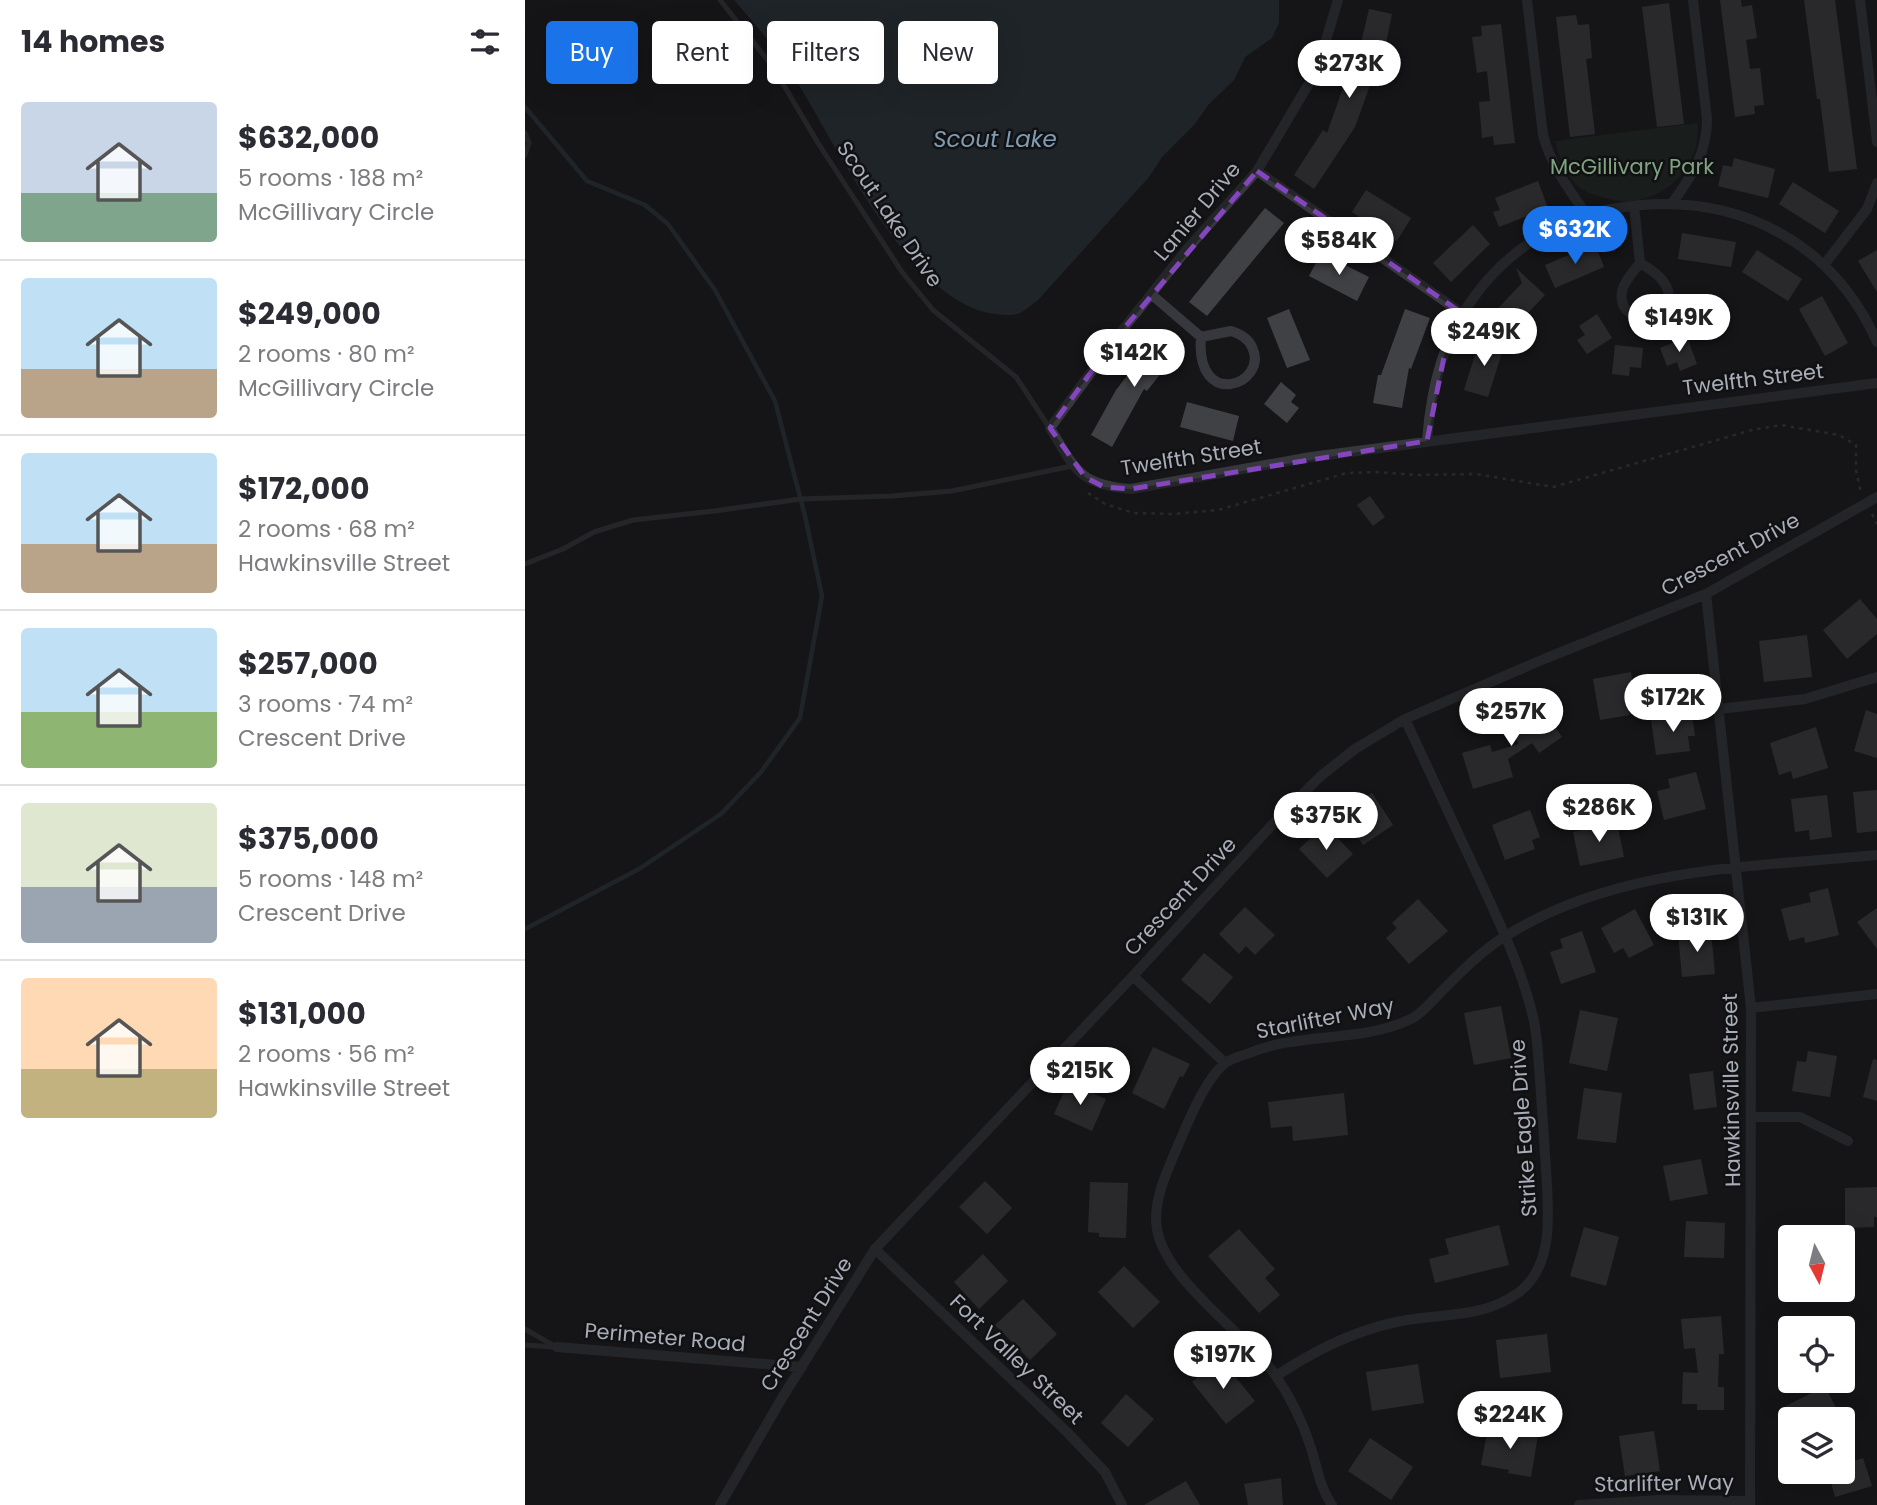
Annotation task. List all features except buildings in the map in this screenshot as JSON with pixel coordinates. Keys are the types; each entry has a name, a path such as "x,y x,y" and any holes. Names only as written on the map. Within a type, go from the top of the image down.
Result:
{"street":[{"name":"Lanier Drive","path":"1050,428 1120,333 1188,248 1257,171 1317,70 1338,0"},
{"path":"1527,0 1543,135 1561,178 1586,214"},
{"path":"1672,203 1697,165 1707,134 1693,0"},
{"path":"1860,0 1877,142"},
{"path":"1257,171 1463,314"},
{"path":"1824,265 1867,209 1877,183"},
{"path":"1427,441 1435,378 1445,347 1477,293 1505,262 1542,236 1586,214 1672,203 1703,206 1748,218 1785,236 1824,265 1857,304 1877,342"},
{"path":"1634,206 1640,263 1625,284 1622,298 1634,314 1648,317 1656,314 1666,303 1667,287 1640,263"},
{"path":"1152,295 1201,337 1202,366 1213,380 1230,385 1246,378 1252,371 1255,354 1247,338 1222,332 1201,337"},
{"name":"Twelfth Street","path":"1072,466 1104,487 1131,489 1311,457 1877,383"},
{"name":"Scout Lake Drive","path":"1050,428 1072,466"},
{"name":"Crescent Drive","path":"720,1505 875,1249 1283,813 1322,775 1355,749 1405,719 1544,659 1706,594 1877,497"},
{"name":"Hawkinsville Street","path":"1706,594 1751,1008 1750,1503"},
{"path":"1719,709 1805,699 1877,677"},
{"name":"Strike Eagle Drive","path":"1276,1376 1314,1352 1353,1335 1394,1323 1461,1315 1502,1303 1521,1291 1543,1256 1548,1225 1538,1048 1529,1000 1505,936 1405,719"},
{"name":"Starlifter Way","path":"1225,1063 1285,1041 1393,1027 1418,1015 1481,953 1505,936 1540,917 1594,894 1644,880 1877,855"},
{"path":"1133,976 1225,1063 1191,1117 1164,1180 1156,1219 1163,1251 1178,1273 1276,1376 1299,1415 1318,1477 1332,1505"},
{"path":"1751,1008 1877,995"},
{"path":"1751,1117 1800,1117 1848,1141"},
{"name":"Fort Valley Street","path":"875,1249 1066,1431 1105,1472 1122,1505"},
{"name":"Perimeter Road","path":"557,1348 802,1367"},
{"name":"Starlifter Way","path":"1579,1505 1660,1500 1750,1503"}],"lane":[{"name":"Scout Lake Drive","path":"720,0 773,67 818,143 902,272 933,310 1016,377 1050,428"},
{"path":"525,133 529,143 525,155"},
{"path":"525,564 594,532 633,520 801,499 952,491 1072,466"},
{"path":"525,1329 557,1348"},
{"name":"Perimeter Road","path":"525,1345 557,1348"}],"path":[{"path":"1085,491 1105,504 1133,513 1173,514 1218,510 1347,473 1476,474 1553,487 1739,433 1780,425 1839,435 1856,445 1859,489 1877,524"}],"highlighted area":[{"path":"1257,171 1463,314 1446,347 1427,441 1131,489 1104,487 1085,477 1050,428 1120,333"}],"green space":[{"name":"McGillivary Park","path":"1698,123 1695,150 1681,175 1659,192 1633,201 1605,198 1579,187 1566,171 1555,141"}],"water":[{"name":"Scout Lake","path":"734,0 1279,0 1279,23 1272,38 1245,57 1234,80 1209,104 1194,125 1162,157 1149,177 1038,300 1013,315 989,313 959,301 930,279 877,216 797,84 884,84 884,21 767,21 767,39"}],"waterway":[{"path":"525,107 587,181 645,205 668,224 715,290 775,401 805,516 822,596 800,718 761,772 721,814 639,869 525,929"}]}
